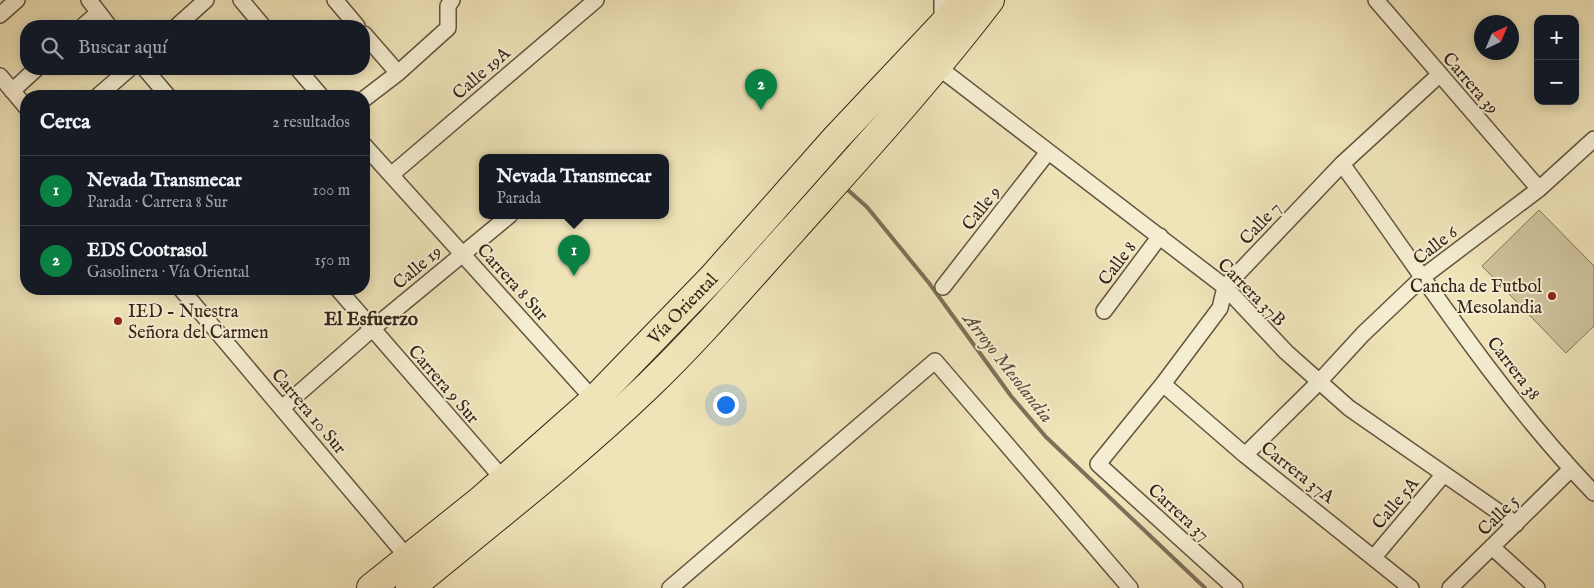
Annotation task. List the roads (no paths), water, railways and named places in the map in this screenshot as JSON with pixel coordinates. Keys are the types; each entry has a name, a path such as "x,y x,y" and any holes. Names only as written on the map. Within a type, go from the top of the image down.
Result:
{"highway":[{"name":"Vía Oriental","path":"371,588 504,480 594,400 712,278 836,138 966,0"},
{"name":"Vía Oriental","path":"411,588 497,517 647,386 687,346 938,67 990,0"}],"street":[{"path":"0,15 17,0"},
{"path":"89,0 104,20"},
{"path":"184,20 206,0"},
{"path":"241,0 258,20"},
{"path":"335,0 352,20"},
{"path":"370,94 398,73 448,28 448,6 452,0"},
{"name":"Calle 19A","path":"391,175 596,0"},
{"path":"942,0 942,27"},
{"name":"Carrera 39","path":"1376,0 1539,189"},
{"path":"89,20 98,12"},
{"path":"370,41 398,73"},
{"name":"Carrera 37B","path":"938,67 1225,287 1262,328 1318,383 1349,408 1516,524"},
{"path":"12,91 29,75"},
{"path":"105,90 122,75"},
{"path":"150,75 163,90"},
{"path":"303,75 316,90"},
{"name":"Calle 7","path":"1098,464 1164,384 1220,308 1225,287 1342,164 1439,75"},
{"path":"0,76 20,100"},
{"name":"Calle 6","path":"1246,455 1318,383 1363,334 1424,276 1539,189 1594,139"},
{"name":"Carrera 8 Sur","path":"370,152 594,400"},
{"name":"Calle 9","path":"943,286 1048,152"},
{"name":"Carrera 38","path":"1342,164 1495,376 1571,469 1594,493"},
{"name":"Calle 19","path":"282,408 372,328 505,219"},
{"name":"Calle 8","path":"1104,312 1160,236"},
{"name":"Carrera 10 Sur","path":"186,295 408,558"},
{"name":"Carrera 9 Sur","path":"343,295 504,480"},
{"path":"670,588 935,361 1130,588"},
{"name":"Carrera 37A","path":"1164,384 1246,455 1411,588"},
{"name":"Carrera 37","path":"1098,464 1235,588"},
{"name":"Calle 5","path":"1450,588 1571,469"},
{"name":"Calle 5A","path":"1374,557 1444,474"},
{"path":"1492,547 1537,588"}],"waterway":[{"name":"Arroyo Mesolandia","path":"849,191 867,207 929,283 1011,396 1046,437 1205,588"}],"place":[{"name":"EDS Cootrasol","path":"761,110"},
{"name":"Nevada Transmecar","path":"574,276"},
{"name":"Cancha de Futbol Mesolandia","path":"1552,296"},
{"name":"IED - Nuestra Señora del Carmen","path":"118,321"}],"district":[{"name":"El Esfuerzo","path":"371,318"}]}
